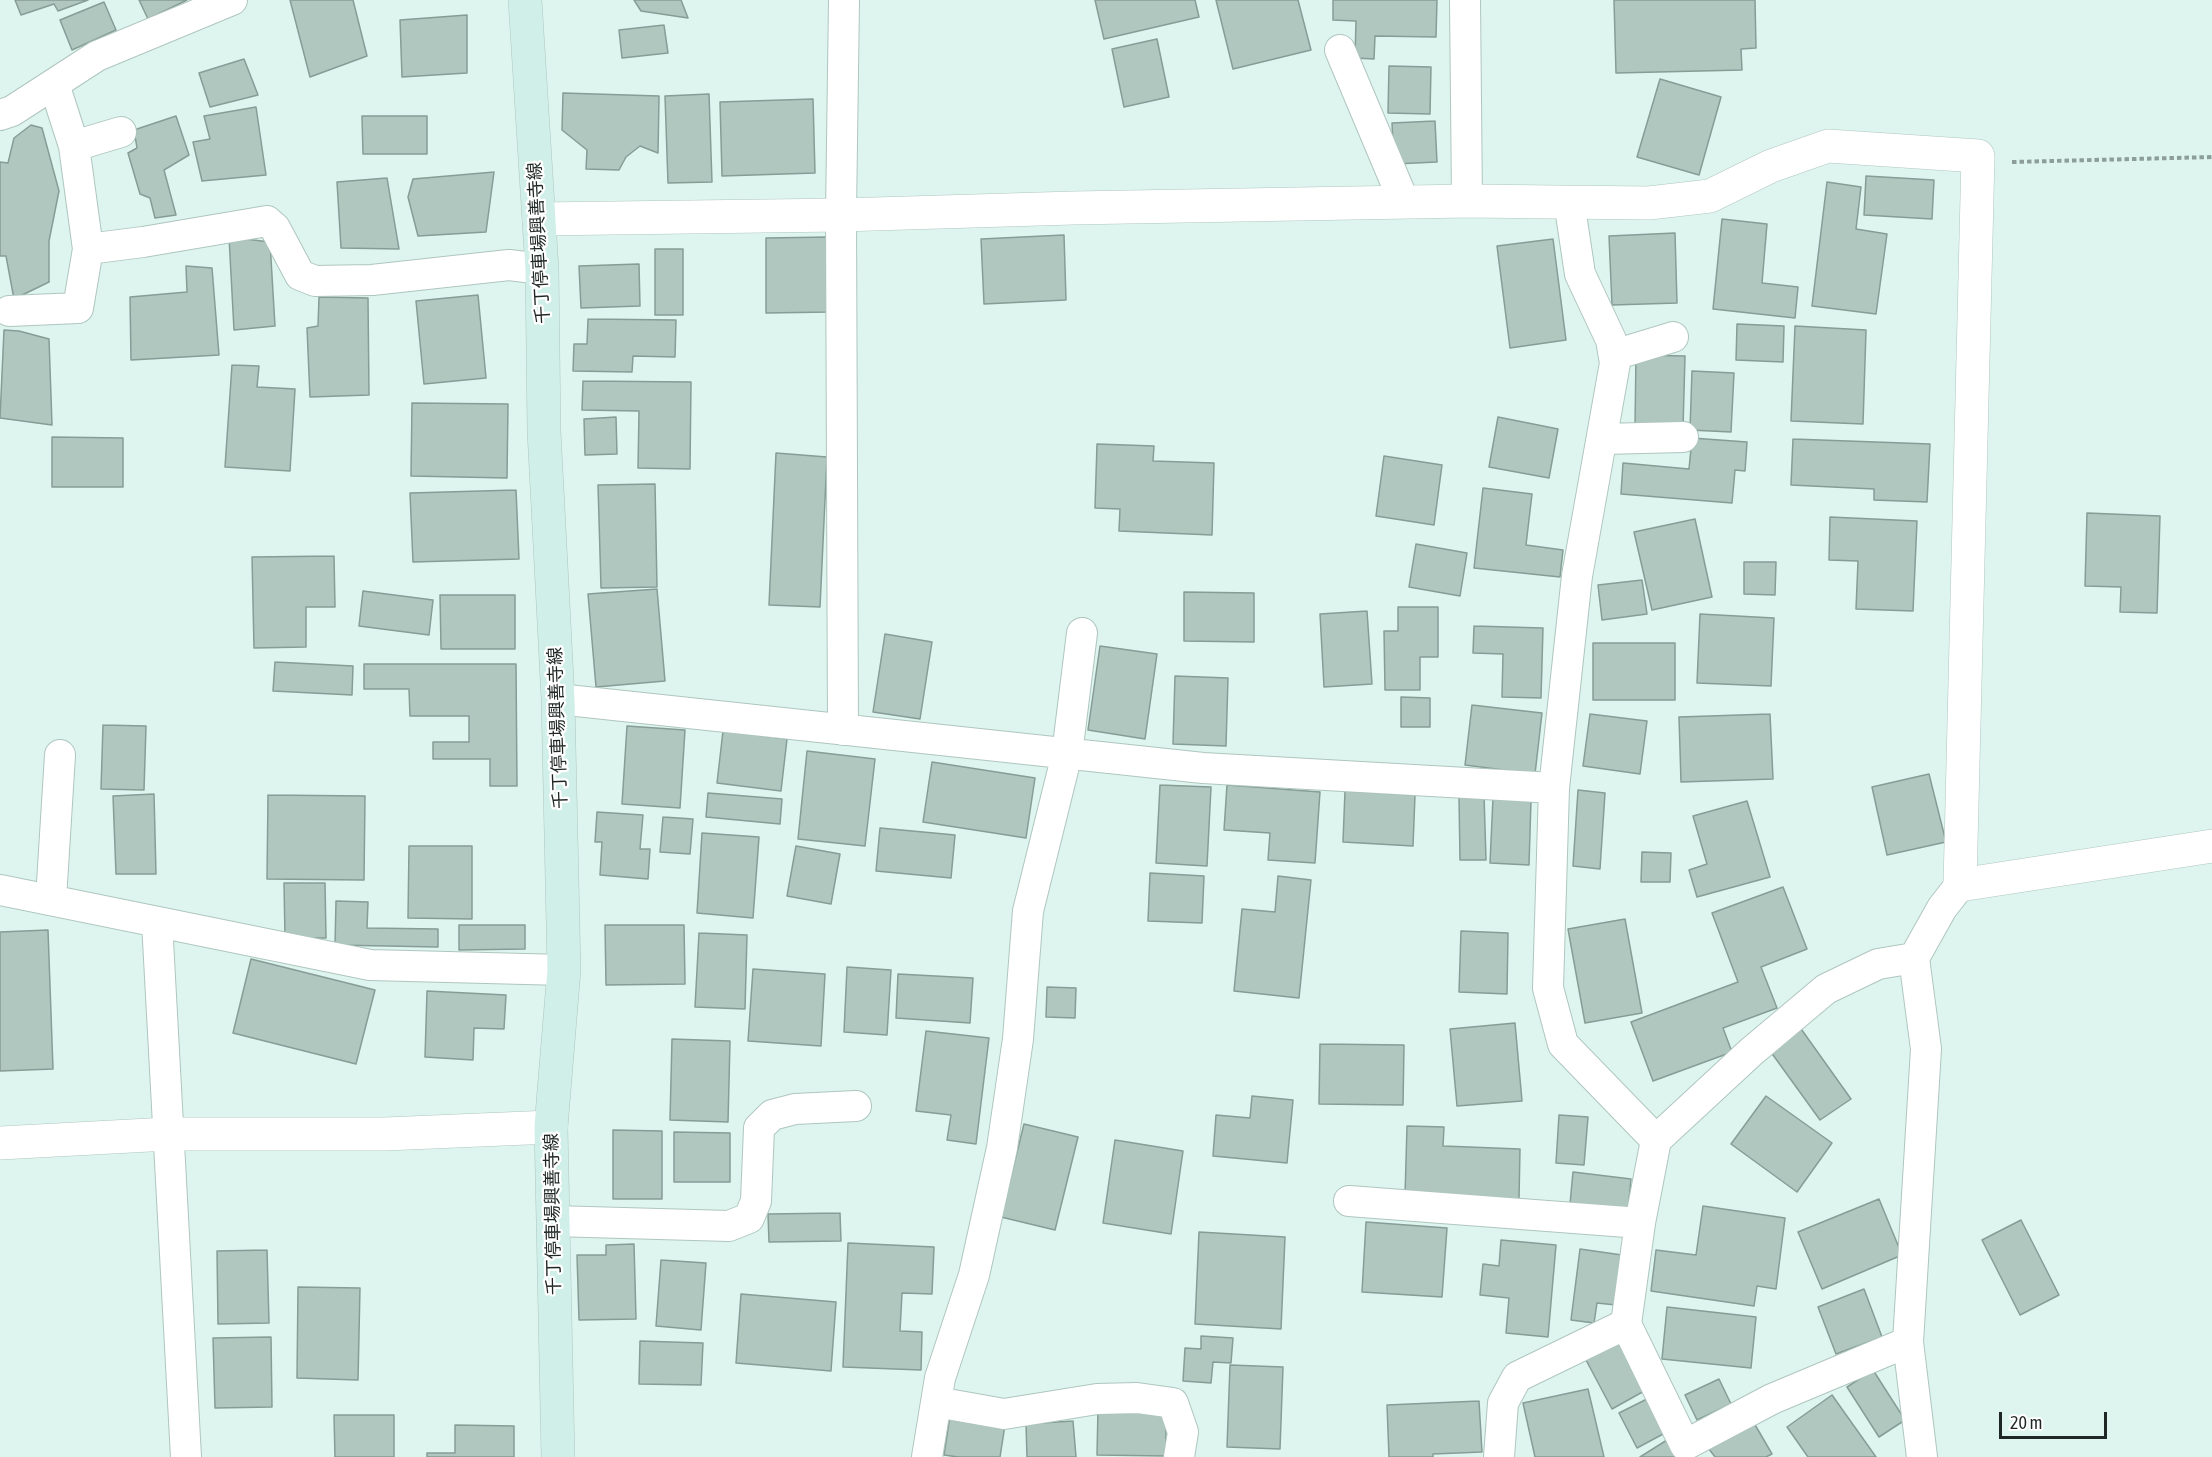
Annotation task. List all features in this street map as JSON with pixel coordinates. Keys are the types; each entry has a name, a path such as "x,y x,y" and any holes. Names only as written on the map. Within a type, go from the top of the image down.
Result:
{"main road":[{"name":"千丁停車場興善寺線","path":"525,0 543,268 544,430 558,699 564,970 551,1127 558,1457"}],"street":[{"path":"843,730 841,215 844,0"},
{"path":"1465,0 1467,201"},
{"path":"0,115 12,111 97,56 224,1"},
{"path":"1340,50 1404,202"},
{"path":"9,311 78,308 88,249 74,146 54,84"},
{"path":"74,146 121,132"},
{"path":"539,219 841,215 1467,201 1649,202 1710,195 1771,166 1828,146 1978,156 1960,885 1942,908 1914,958 1926,1049 1908,1342 1922,1457"},
{"path":"1569,201 1580,274 1611,340 1615,363 1577,576 1554,788 1548,988 1563,1044 1656,1140"},
{"path":"88,249 267,221 275,228 300,275 315,281 372,280 509,265 543,268"},
{"path":"1614,355 1673,337"},
{"path":"1602,439 1683,436"},
{"path":"927,1457 940,1378 974,1275 1002,1148 1018,1039 1028,911 1067,754 1082,633"},
{"path":"558,699 1203,768 1554,788"},
{"path":"51,900 60,755"},
{"path":"1960,885 2212,846"},
{"path":"0,890 370,965 564,970"},
{"path":"157,922 186,1457"},
{"path":"1908,1342 1772,1399 1688,1451 1626,1324 1640,1223 1656,1140 1751,1052 1826,989 1878,964 1914,958"},
{"path":"553,1221 729,1226 748,1218 756,1201 759,1128 772,1114 795,1109 856,1107"},
{"path":"0,1143 168,1134 385,1134 551,1127"},
{"path":"1349,1201 1640,1223"},
{"path":"1499,1457 1503,1403 1517,1377 1626,1324"},
{"path":"936,1402 1004,1414 1097,1399 1137,1398 1173,1403 1183,1432 1179,1457"}],"path":[{"path":"1979,164 2212,157"}],"building":[{"path":"15,0 88,0 58,11 54,4 21,15"},
{"path":"139,0 187,0 148,19"},
{"path":"290,0 353,0 367,56 310,77"},
{"path":"634,0 681,0 688,18 641,11"},
{"path":"1095,0 1195,0 1199,17 1104,39"},
{"path":"1216,0 1298,0 1311,50 1233,69"},
{"path":"1333,0 1437,0 1436,37 1375,36 1374,59 1355,58 1356,21 1333,20"},
{"path":"1614,0 1755,0 1756,48 1741,49 1742,70 1616,73"},
{"path":"104,2 116,30 72,50 60,20"},
{"path":"467,15 467,73 402,77 400,20"},
{"path":"664,25 668,53 622,58 619,30"},
{"path":"1157,39 1169,97 1124,107 1112,49"},
{"path":"244,59 258,95 210,107 199,73"},
{"path":"1389,66 1431,67 1430,114 1388,113"},
{"path":"1660,79 1721,97 1699,175 1637,157"},
{"path":"563,93 659,96 658,153 640,146 626,157 619,170 586,169 587,150 562,130"},
{"path":"709,94 712,182 668,183 665,96"},
{"path":"813,99 815,173 722,176 720,102"},
{"path":"256,107 266,175 202,181 193,142 210,139 204,116"},
{"path":"176,116 189,155 164,170 176,215 155,218 150,198 140,194 128,153 137,148 134,130"},
{"path":"362,116 427,116 427,154 363,154"},
{"path":"1435,121 1437,162 1394,164 1392,123"},
{"path":"31,125 42,128 59,191 49,241 49,282 14,299 6,256 0,256 0,162 8,163 14,138"},
{"path":"494,172 486,232 418,236 408,197 413,179"},
{"path":"1866,176 1934,180 1932,219 1864,215"},
{"path":"387,178 399,249 341,248 337,182"},
{"path":"1827,182 1861,187 1856,229 1887,234 1876,314 1812,306"},
{"path":"1722,219 1767,224 1762,283 1798,287 1795,318 1713,309"},
{"path":"1675,233 1677,303 1612,305 1609,236"},
{"path":"1064,235 1066,300 984,304 981,239"},
{"path":"229,237 270,242 275,326 234,330"},
{"path":"829,237 830,312 766,313 766,238"},
{"path":"1553,239 1566,340 1510,348 1497,246"},
{"path":"655,249 683,249 683,315 655,315"},
{"path":"639,264 640,306 581,308 579,266"},
{"path":"186,266 212,268 219,355 131,360 130,297 187,292"},
{"path":"478,295 486,378 424,384 416,301"},
{"path":"319,297 368,298 369,395 310,397 307,328 318,326"},
{"path":"588,319 676,320 675,357 633,356 632,372 573,371 574,344 587,344"},
{"path":"1737,324 1784,326 1783,362 1736,360"},
{"path":"1795,326 1866,330 1863,424 1791,421"},
{"path":"4,330 19,331 49,339 52,425 0,418"},
{"path":"1636,355 1685,356 1683,428 1635,427"},
{"path":"232,365 259,366 257,387 295,389 290,471 225,467"},
{"path":"1692,371 1734,373 1731,432 1690,430"},
{"path":"583,381 691,382 690,469 638,468 639,411 582,410"},
{"path":"412,403 508,404 507,478 411,476"},
{"path":"616,417 617,454 585,455 584,419"},
{"path":"1498,417 1558,429 1549,478 1489,467"},
{"path":"52,437 123,438 123,487 52,487"},
{"path":"1692,438 1747,442 1745,471 1735,470 1732,503 1621,494 1623,463 1689,469"},
{"path":"1793,439 1930,444 1927,502 1874,500 1874,489 1791,485"},
{"path":"1097,444 1154,446 1153,461 1214,463 1212,535 1119,531 1120,509 1095,508"},
{"path":"776,453 827,457 820,607 769,605"},
{"path":"1384,456 1442,465 1434,525 1376,516"},
{"path":"655,484 657,587 601,588 598,485"},
{"path":"1483,488 1532,494 1526,545 1563,550 1560,577 1474,568"},
{"path":"516,490 519,559 413,562 410,493"},
{"path":"2087,513 2160,516 2157,613 2120,612 2121,587 2085,586"},
{"path":"1830,517 1917,521 1913,611 1856,609 1858,561 1829,560"},
{"path":"1695,519 1712,597 1652,610 1634,532"},
{"path":"1416,544 1467,553 1460,596 1409,587"},
{"path":"334,556 335,607 306,607 306,647 254,648 252,557"},
{"path":"1744,562 1776,562 1775,595 1744,594"},
{"path":"1642,580 1647,614 1602,620 1598,585"},
{"path":"657,589 665,681 596,687 588,594"},
{"path":"363,591 433,600 429,635 359,626"},
{"path":"1184,592 1254,593 1254,642 1184,641"},
{"path":"440,595 515,595 515,649 441,649"},
{"path":"1398,607 1438,607 1438,657 1420,657 1420,690 1385,690 1384,631 1398,631"},
{"path":"1367,611 1372,684 1324,687 1320,614"},
{"path":"1700,614 1774,618 1771,686 1697,683"},
{"path":"1474,626 1543,628 1541,698 1502,697 1503,654 1473,653"},
{"path":"885,634 932,642 920,719 873,712"},
{"path":"1593,643 1675,643 1675,700 1593,700"},
{"path":"1100,646 1157,654 1145,739 1088,730"},
{"path":"275,662 353,666 352,695 273,691"},
{"path":"364,664 516,664 517,786 490,786 490,759 433,759 433,742 469,742 469,716 410,716 409,689 364,689"},
{"path":"1175,676 1228,678 1226,746 1173,744"},
{"path":"1401,697 1430,698 1430,727 1401,727"},
{"path":"1472,705 1542,713 1535,774 1465,765"},
{"path":"1590,714 1647,721 1640,774 1583,766"},
{"path":"1770,714 1773,779 1681,782 1679,717"},
{"path":"103,725 146,726 144,790 101,789"},
{"path":"627,726 685,730 680,808 622,804"},
{"path":"723,731 787,739 781,791 717,783"},
{"path":"807,751 875,759 865,846 798,839"},
{"path":"932,762 1035,778 1026,838 923,822"},
{"path":"1929,774 1946,842 1887,855 1872,787"},
{"path":"1160,785 1211,787 1207,866 1156,863"},
{"path":"1227,785 1320,792 1315,863 1268,860 1270,833 1224,830"},
{"path":"1578,790 1605,793 1600,869 1573,866"},
{"path":"1345,791 1415,795 1413,846 1343,842"},
{"path":"708,793 782,799 780,824 706,817"},
{"path":"154,794 156,874 116,874 113,796"},
{"path":"268,795 365,796 364,880 267,879"},
{"path":"1484,795 1486,860 1460,860 1459,796"},
{"path":"1493,798 1531,800 1529,865 1490,863"},
{"path":"1747,801 1770,877 1697,897 1689,870 1707,864 1693,816"},
{"path":"597,812 643,815 640,849 650,849 648,879 600,875 602,842 595,842"},
{"path":"663,817 693,819 690,854 660,852"},
{"path":"880,828 955,835 951,878 876,871"},
{"path":"702,833 759,837 753,918 697,913"},
{"path":"409,846 472,846 472,919 408,918"},
{"path":"796,846 840,854 831,904 787,896"},
{"path":"1642,852 1671,853 1670,882 1641,882"},
{"path":"1150,873 1204,876 1202,923 1148,921"},
{"path":"1278,876 1311,880 1299,998 1234,991 1242,909 1275,912"},
{"path":"284,883 325,883 326,938 285,938"},
{"path":"1783,887 1807,949 1761,967 1777,1008 1723,1028 1732,1052 1653,1081 1631,1022 1738,982 1712,913"},
{"path":"336,901 368,902 367,928 438,929 438,947 335,945"},
{"path":"1625,919 1642,1013 1585,1023 1568,929"},
{"path":"459,925 525,925 525,949 459,950"},
{"path":"605,925 684,925 685,984 606,985"},
{"path":"48,930 53,1069 0,1071 0,932"},
{"path":"1461,931 1508,933 1507,994 1459,992"},
{"path":"699,933 747,935 745,1009 695,1007"},
{"path":"251,959 375,990 356,1064 233,1033"},
{"path":"847,967 891,970 887,1035 844,1032"},
{"path":"753,969 825,974 821,1046 748,1041"},
{"path":"898,974 973,978 970,1023 896,1018"},
{"path":"1047,987 1076,988 1075,1018 1046,1017"},
{"path":"427,991 506,995 504,1029 474,1028 473,1060 425,1057"},
{"path":"1515,1023 1522,1101 1457,1106 1450,1029"},
{"path":"1799,1026 1851,1099 1820,1120 1768,1048"},
{"path":"926,1031 989,1038 976,1144 947,1140 951,1115 916,1111"},
{"path":"672,1039 730,1041 728,1122 670,1120"},
{"path":"1320,1044 1404,1045 1403,1105 1319,1104"},
{"path":"1252,1096 1293,1100 1287,1163 1213,1156 1216,1115 1250,1118"},
{"path":"1766,1096 1832,1143 1797,1192 1731,1144"},
{"path":"1559,1115 1588,1117 1584,1165 1556,1163"},
{"path":"1024,1124 1078,1137 1055,1230 1001,1217"},
{"path":"1407,1126 1444,1127 1443,1146 1520,1149 1519,1199 1405,1196"},
{"path":"613,1130 662,1131 662,1199 613,1199"},
{"path":"674,1132 730,1133 730,1182 674,1182"},
{"path":"1115,1140 1183,1151 1171,1234 1103,1223"},
{"path":"1573,1172 1631,1179 1628,1211 1570,1204"},
{"path":"1879,1199 1902,1255 1822,1289 1798,1232"},
{"path":"1703,1206 1785,1218 1776,1289 1757,1286 1754,1306 1651,1291 1656,1250 1696,1255"},
{"path":"840,1213 841,1241 769,1242 768,1214"},
{"path":"2021,1220 2059,1295 2020,1315 1982,1240"},
{"path":"1366,1222 1447,1228 1442,1297 1362,1292"},
{"path":"1199,1232 1285,1237 1281,1329 1195,1324"},
{"path":"1501,1240 1556,1245 1548,1337 1506,1333 1509,1298 1480,1295 1483,1264 1499,1266"},
{"path":"848,1243 934,1247 932,1294 902,1293 900,1331 922,1332 921,1370 843,1367"},
{"path":"634,1244 636,1319 579,1320 577,1255 606,1255 606,1245"},
{"path":"1580,1249 1622,1255 1616,1305 1597,1303 1594,1323 1571,1320"},
{"path":"267,1250 269,1323 218,1324 217,1251"},
{"path":"661,1260 706,1263 701,1330 656,1326"},
{"path":"298,1287 360,1288 358,1380 297,1378"},
{"path":"1864,1289 1882,1337 1836,1354 1818,1307"},
{"path":"741,1294 836,1302 831,1371 736,1363"},
{"path":"1667,1307 1756,1317 1751,1368 1662,1359"},
{"path":"1201,1336 1233,1338 1231,1363 1213,1362 1211,1383 1183,1381 1185,1348 1201,1349"},
{"path":"271,1337 272,1407 215,1408 213,1338"},
{"path":"640,1341 703,1343 701,1385 639,1384"},
{"path":"1620,1341 1646,1390 1612,1409 1586,1360"},
{"path":"1230,1365 1283,1367 1280,1449 1227,1447"},
{"path":"1873,1370 1905,1420 1879,1437 1847,1387"},
{"path":"1719,1379 1731,1404 1697,1420 1685,1395"},
{"path":"1588,1389 1604,1457 1535,1457 1523,1403"},
{"path":"1832,1395 1876,1457 1808,1457 1787,1427"},
{"path":"1647,1399 1665,1433 1637,1448 1619,1413"},
{"path":"1479,1401 1482,1452 1433,1454 1433,1457 1389,1457 1387,1405"},
{"path":"1098,1409 1166,1410 1166,1456 1097,1455"},
{"path":"334,1415 394,1415 394,1457 335,1457"},
{"path":"950,1416 1005,1425 1000,1457 944,1455"},
{"path":"1073,1421 1076,1457 1027,1457 1026,1424"},
{"path":"1754,1423 1772,1454 1766,1457 1715,1457 1709,1449"},
{"path":"455,1425 514,1426 514,1457 427,1457 427,1453 455,1453"},
{"path":"1667,1440 1677,1457 1640,1457"}]}
